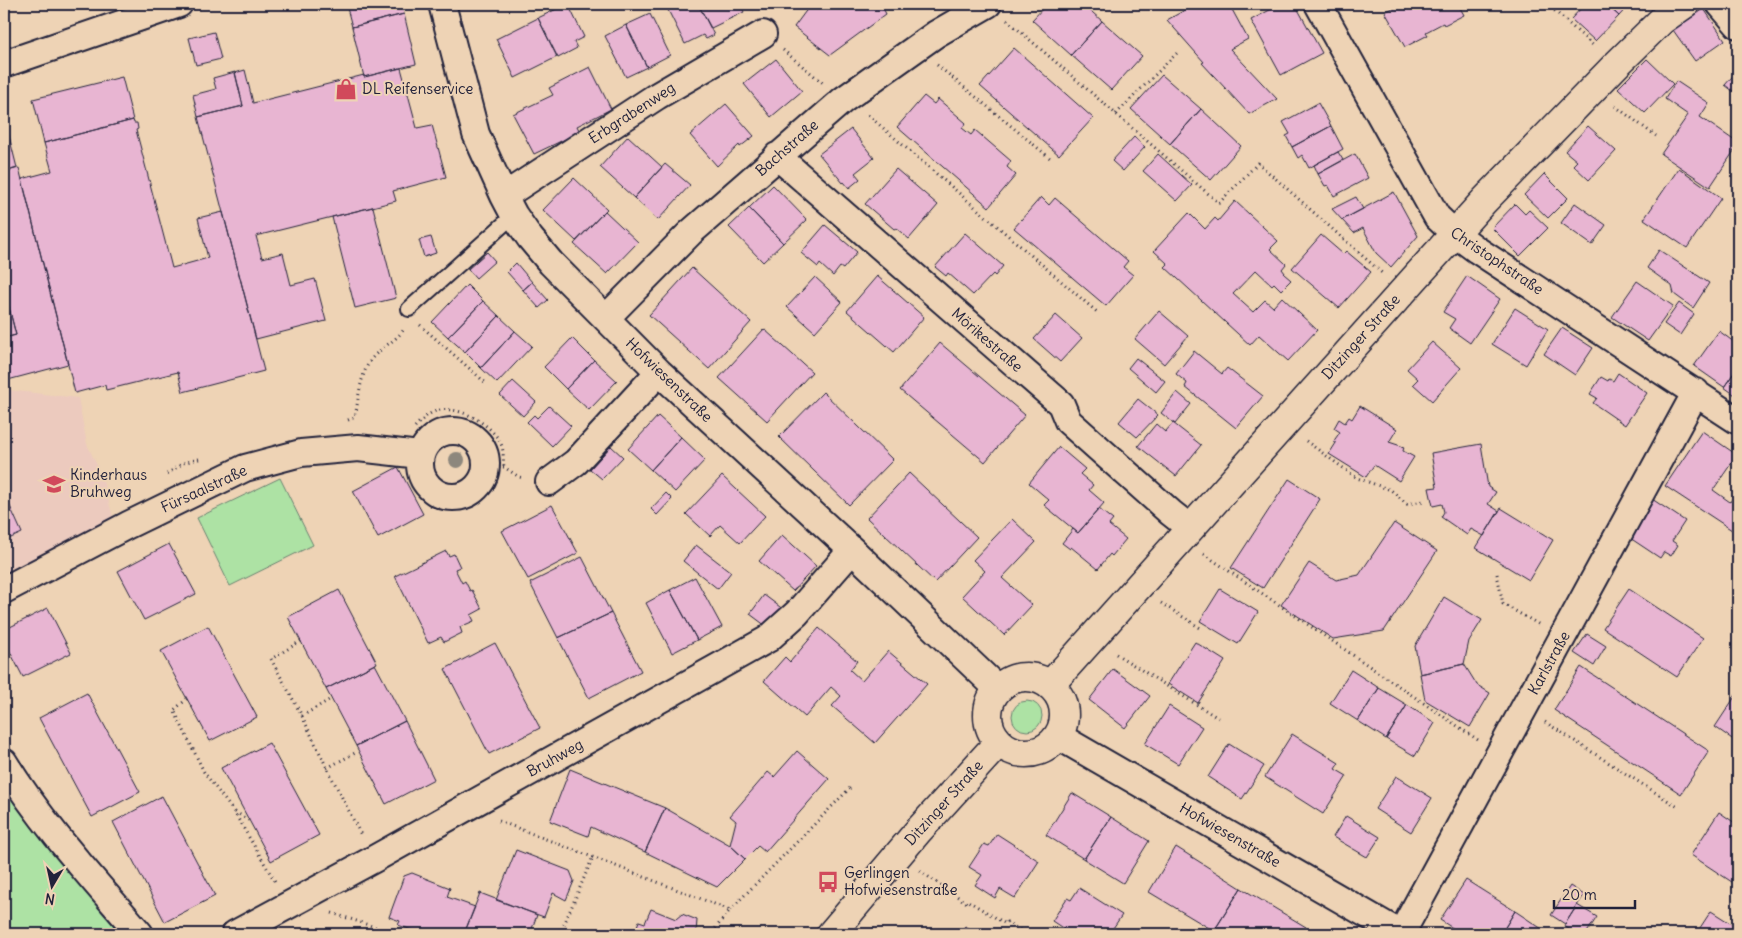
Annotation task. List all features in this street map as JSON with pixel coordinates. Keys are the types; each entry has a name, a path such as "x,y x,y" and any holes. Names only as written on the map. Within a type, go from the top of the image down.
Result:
{"main road":[{"name":"Ditzinger Straße","path":"1050,685 1484,201 1616,65 1662,20 1685,4"},
{"path":"1023,677 1040,679 1050,685 1058,693 1063,703 1065,714 1063,726 1058,736 1049,746 1037,752 1024,753 1010,750 999,742 992,733 988,722 988,710 998,689 1007,682 1023,677"},
{"name":"Ditzinger Straße","path":"831,934 919,830 999,742"}],"street":[{"path":"4,64 179,4"},
{"name":"Hofwiesenstraße","path":"442,4 476,134 509,205 530,238 551,263 660,372 852,550 998,689"},
{"name":"Christophstraße","path":"1318,4 1437,217 1454,234 1738,421"},
{"path":"1720,4 1738,25"},
{"name":"Bachstraße","path":"606,318 690,233 845,98 936,34 995,10"},
{"name":"Erbgrabenweg","path":"509,205 657,96 764,34"},
{"name":"Mörikestraße","path":"777,156 1061,404 1068,421 1170,513 1185,533"},
{"path":"549,482 576,462 660,372"},
{"name":"Karlstraße","path":"1401,934 1696,392"},
{"path":"459,430 474,437 496,466 481,484 466,496 447,498 430,490 420,473 420,455 428,440 442,431 459,430"},
{"name":"Fürsaalstraße","path":"4,590 128,525 245,468 301,453 358,448 420,455"},
{"name":"Bruhweg","path":"235,934 466,808 768,638 797,613 852,550"},
{"name":"Hofwiesenstraße","path":"1058,736 1401,934"},
{"path":"4,762 22,791 98,886 140,934"}],"lane":[{"path":"409,312 509,205"}],"path":[{"path":"1547,4 1616,65"},
{"path":"995,10 1219,204 1258,163 1402,291"},
{"path":"764,34 845,98 1097,312"},
{"path":"916,48 1050,158"},
{"path":"1116,114 1178,52"},
{"path":"1592,89 1656,136"},
{"path":"409,312 487,384"},
{"path":"355,417 364,372 374,356 400,335 407,324 409,312"},
{"path":"410,430 436,411 464,412 484,423 502,445 496,466 519,477 549,482"},
{"path":"343,422 355,417 364,421"},
{"path":"1283,424 1358,478 1392,490 1407,504 1424,501"},
{"path":"163,478 183,462 206,457"},
{"path":"1185,533 1499,754"},
{"path":"1497,574 1503,604 1562,638"},
{"path":"1137,588 1202,630"},
{"path":"1092,639 1218,718"},
{"path":"301,641 271,659 374,859"},
{"path":"187,699 174,710 204,772 234,812 292,903 396,934"},
{"path":"302,716 329,700"},
{"path":"1524,709 1678,807"},
{"path":"326,768 355,753"},
{"path":"711,934 730,910 852,786"},
{"path":"466,808 730,910"},
{"path":"234,812 250,821"},
{"path":"898,856 967,903 968,901 1006,924 1008,922 1026,934"},
{"path":"560,934 593,857"}],"shaded area":[{"name":"Kinderhaus Bruhweg","path":"4,391 78,398 87,444 101,474 113,517 4,574"}],"green space":[{"path":"280,478 313,545 230,586 197,518"},
{"path":"1027,701 1038,705 1042,716 1038,727 1027,731 1016,727 1012,716 1016,705"},
{"path":"4,779 127,934 4,934"}],"building":[{"path":"346,4 402,4 404,14 352,27"},
{"path":"567,4 584,37 574,42 577,48 558,58 538,18"},
{"path":"665,4 698,4 714,35 706,39 703,35 685,44"},
{"path":"698,4 740,4 744,12 711,28"},
{"path":"811,4 881,4 886,14 830,55 794,27"},
{"path":"1047,4 1083,4 1102,21 1071,55 1032,20"},
{"path":"1196,4 1229,4 1248,39 1230,49 1277,99 1249,114 1202,63 1204,62 1167,20"},
{"path":"1281,4 1295,4 1322,53 1281,75 1251,20"},
{"path":"1401,4 1458,4 1464,15 1426,32 1428,35 1405,47 1385,12"},
{"path":"1585,4 1606,4 1619,16 1595,41 1571,19"},
{"path":"1606,4 1630,4 1619,16"},
{"path":"1704,9 1725,40 1695,61 1673,30"},
{"path":"404,14 416,64 364,77 352,27"},
{"path":"650,14 670,55 647,67 626,25"},
{"path":"538,18 557,57 515,78 496,39"},
{"path":"1102,21 1142,56 1111,90 1071,55"},
{"path":"626,25 647,67 626,77 605,36"},
{"path":"214,32 221,59 196,65 189,38"},
{"path":"1014,48 1093,118 1059,155 980,86"},
{"path":"776,59 802,91 771,117 744,84"},
{"path":"1647,59 1673,84 1645,113 1618,88"},
{"path":"590,67 611,109 577,126 580,132 534,154 513,114 553,95 549,88"},
{"path":"401,68 417,128 432,125 446,177 393,191 396,201 256,236 262,258 283,253 291,285 315,279 326,321 256,339 198,117 243,106 235,73 245,70 253,103 364,75 364,77"},
{"path":"1738,70 1738,95 1725,85"},
{"path":"235,72 243,106 198,117 193,95 216,89 213,78"},
{"path":"1162,75 1201,109 1170,144 1131,109"},
{"path":"122,77 133,120 44,143 33,99"},
{"path":"1676,81 1709,103 1700,117 1738,143 1710,187 1661,154 1688,115 1665,99"},
{"path":"924,96 934,104 938,99 966,123 962,128 971,135 975,130 1011,161 1007,167 1016,175 989,207 897,127"},
{"path":"1318,103 1331,126 1292,147 1286,136 1290,134 1283,122"},
{"path":"726,104 754,136 740,147 739,145 717,166 690,135"},
{"path":"1201,109 1241,146 1211,180 1170,144"},
{"path":"4,116 17,168 4,172"},
{"path":"133,120 134,123 137,123 138,129 136,130 172,268 208,258 198,218 223,212 264,371 183,392 178,372 106,390 105,385 75,393 22,179 52,171 44,143"},
{"path":"1331,126 1343,149 1309,168 1302,155 1298,158 1292,147"},
{"path":"1588,126 1616,151 1589,180 1573,165 1577,161 1565,151"},
{"path":"851,129 874,158 855,173 860,179 849,188 819,154"},
{"path":"628,136 662,167 634,198 600,167"},
{"path":"1134,137 1145,147 1123,171 1112,161"},
{"path":"1338,152 1343,160 1318,174 1314,165"},
{"path":"1158,154 1192,185 1177,201 1143,171"},
{"path":"1355,154 1368,178 1334,196 1328,185 1325,186 1318,174"},
{"path":"665,164 690,185 658,220 634,198"},
{"path":"19,168 68,364 4,381 4,338 16,335 4,288 4,172"},
{"path":"1679,168 1721,198 1687,248 1644,219"},
{"path":"896,169 938,205 909,239 896,228 894,229 865,204"},
{"path":"1544,174 1568,198 1548,218 1524,195"},
{"path":"574,178 607,209 576,241 543,210"},
{"path":"773,185 807,220 783,243 749,208"},
{"path":"1394,192 1418,236 1391,267 1376,253 1363,228 1354,233 1342,220"},
{"path":"1041,197 1049,205 1055,198 1128,261 1123,267 1133,275 1106,306 1014,228"},
{"path":"1356,197 1363,209 1342,220 1332,209"},
{"path":"1235,201 1278,241 1270,249 1286,264 1282,269 1284,274 1291,280 1281,290 1274,283 1272,285 1256,270 1233,294 1253,312 1265,300 1273,307 1282,297 1317,330 1288,361 1259,335 1250,345 1165,267 1168,264 1154,251 1189,213 1205,229 1215,218 1218,221"},
{"path":"1575,203 1606,225 1592,245 1561,223"},
{"path":"1515,204 1525,214 1529,210 1548,228 1520,256 1492,228"},
{"path":"373,207 396,298 355,308 332,217"},
{"path":"749,208 783,243 763,262 729,227"},
{"path":"605,211 638,242 607,274 574,244"},
{"path":"825,225 857,252 843,269 840,267 833,276 820,264 818,267 801,253"},
{"path":"965,233 1003,266 995,276 993,274 973,295 948,273 946,276 935,267"},
{"path":"1321,235 1343,254 1346,251 1371,272 1339,308 1292,268"},
{"path":"431,237 436,253 424,257 419,240"},
{"path":"1659,250 1709,283 1693,308 1674,294 1672,286 1647,268"},
{"path":"487,252 495,261 476,278 468,269"},
{"path":"516,263 532,282 523,290 507,272"},
{"path":"692,268 751,322 709,369 649,315"},
{"path":"877,276 924,317 894,352 847,311"},
{"path":"1467,276 1500,299 1470,343 1449,328 1455,319 1443,312"},
{"path":"815,277 842,302 815,332 787,307"},
{"path":"1637,281 1673,306 1648,341 1612,317"},
{"path":"532,282 548,300 539,308 523,290"},
{"path":"467,285 483,301 448,337 432,322"},
{"path":"4,288 16,335 4,338"},
{"path":"483,301 499,316 465,352 448,337"},
{"path":"1679,303 1694,314 1680,335 1664,324"},
{"path":"1515,308 1548,329 1526,365 1492,344"},
{"path":"1159,311 1188,336 1164,364 1135,339"},
{"path":"1056,315 1082,338 1060,362 1034,339"},
{"path":"499,316 515,331 481,368 465,352"},
{"path":"1562,328 1593,348 1575,375 1544,354"},
{"path":"764,329 812,372 767,421 719,378"},
{"path":"515,331 532,346 497,383 481,368"},
{"path":"1719,331 1738,345 1738,367 1724,387 1694,366"},
{"path":"572,338 594,360 566,389 544,367"},
{"path":"1432,342 1461,368 1432,401 1413,384 1418,379 1407,369"},
{"path":"940,343 1025,415 985,462 900,390"},
{"path":"1194,351 1222,374 1227,368 1263,396 1236,428 1185,387 1187,383 1176,374"},
{"path":"1136,358 1165,381 1156,392 1128,368"},
{"path":"594,360 617,381 589,410 566,389"},
{"path":"1738,367 1738,397 1724,387"},
{"path":"1618,373 1647,393 1625,425 1593,403 1597,398 1590,394 1601,377 1608,381 1609,379 1613,381"},
{"path":"513,381 536,402 523,416 500,395"},
{"path":"823,392 893,460 849,505 779,437"},
{"path":"1177,392 1191,404 1175,424 1161,413"},
{"path":"1138,399 1158,415 1137,437 1119,422"},
{"path":"549,406 571,426 552,446 527,422 534,415 537,418"},
{"path":"1360,406 1397,429 1389,442 1404,447 1403,451 1414,457 1399,481 1374,465 1366,477 1329,454 1336,443 1333,442 1340,432 1334,428 1339,419 1345,423 1349,417 1352,419"},
{"path":"658,416 681,437 651,470 628,449"},
{"path":"1173,423 1201,445 1176,476 1138,446 1156,424 1165,432"},
{"path":"1702,431 1737,455 1713,490 1730,502 1738,490 1738,534 1665,486"},
{"path":"681,437 705,460 675,492 651,470"},
{"path":"1481,444 1488,487 1496,492 1488,504 1499,511 1484,536 1471,529 1467,535 1441,517 1444,512 1442,504 1433,506 1429,488 1437,487 1431,453"},
{"path":"611,446 623,457 602,479 590,469"},
{"path":"1059,447 1085,469 1080,474 1093,485 1089,490 1104,503 1078,533 1044,505 1049,500 1029,483"},
{"path":"398,467 423,514 378,538 353,491"},
{"path":"909,473 977,537 935,582 867,518"},
{"path":"722,476 765,516 740,543 720,525 710,536 686,514"},
{"path":"1289,479 1320,499 1263,588 1231,568"},
{"path":"4,493 22,533 4,541"},
{"path":"666,493 672,499 657,515 651,509"},
{"path":"1652,499 1685,521 1672,541 1678,545 1671,556 1664,552 1660,558 1627,536"},
{"path":"552,505 578,553 528,579 502,531"},
{"path":"1501,508 1553,540 1529,580 1476,548"},
{"path":"1099,509 1113,520 1109,525 1126,539 1098,569 1071,547 1070,549 1062,543 1073,529 1078,533"},
{"path":"1012,519 1036,542 1002,578 1032,605 1004,635 962,596 985,571 973,560"},
{"path":"1394,523 1437,551 1384,631 1333,639 1281,605 1309,563 1336,580 1359,575"},
{"path":"782,535 816,566 793,591 759,561"},
{"path":"169,544 196,594 144,620 118,571"},
{"path":"696,545 731,572 718,589 683,561"},
{"path":"446,551 449,556 454,554 460,567 455,569 462,583 465,581 470,591 472,590 482,609 471,615 474,621 460,627 462,633 444,642 441,637 428,643 395,576"},
{"path":"582,557 611,613 558,638 530,583"},
{"path":"695,577 722,627 697,640 670,590"},
{"path":"1220,589 1258,612 1238,644 1200,621"},
{"path":"1629,589 1703,638 1677,677 1603,628"},
{"path":"339,590 377,663 326,689 288,617"},
{"path":"670,590 697,640 672,653 646,603"},
{"path":"764,595 784,610 770,629 750,614"},
{"path":"1444,597 1482,620 1469,641 1464,664 1420,674 1415,646"},
{"path":"48,608 71,653 23,677 4,640 4,630"},
{"path":"611,613 641,671 589,698 558,638"},
{"path":"208,626 257,717 210,741 161,651"},
{"path":"819,628 857,661 850,670 862,681 888,651 927,684 875,743 832,706 841,696 831,687 805,717 764,681 785,657 790,662"},
{"path":"1587,634 1606,646 1594,666 1574,653"},
{"path":"1195,642 1225,661 1198,703 1168,684"},
{"path":"495,643 540,728 489,754 445,669"},
{"path":"375,664 405,721 356,746 326,689"},
{"path":"1464,664 1477,685 1490,693 1470,727 1425,700 1420,674"},
{"path":"1581,667 1709,751 1681,794 1554,710"},
{"path":"1113,669 1150,696 1125,728 1089,700"},
{"path":"1351,670 1379,688 1358,721 1330,703"},
{"path":"1379,688 1407,705 1386,739 1358,721"},
{"path":"1738,692 1738,743 1715,727"},
{"path":"87,693 140,792 92,817 39,718"},
{"path":"1407,705 1435,723 1415,756 1386,739"},
{"path":"1169,706 1202,727 1178,764 1145,744"},
{"path":"405,721 434,779 386,804 356,746"},
{"path":"1292,734 1339,763 1335,769 1347,776 1323,814 1265,777"},
{"path":"269,743 319,835 271,861 221,768"},
{"path":"1229,744 1264,766 1242,799 1208,777"},
{"path":"797,751 829,779 765,852 758,846 745,859 730,845 736,821 730,816 768,772 774,777"},
{"path":"570,769 665,808 645,852 591,827 588,836 550,821"},
{"path":"1396,776 1432,798 1411,832 1375,809"},
{"path":"1072,793 1111,817 1084,859 1046,835"},
{"path":"162,796 215,896 165,922 113,822"},
{"path":"665,808 730,845 745,859 717,887 645,852"},
{"path":"1719,812 1738,825 1738,886 1691,855"},
{"path":"1346,816 1380,837 1367,857 1333,837"},
{"path":"1111,817 1149,841 1123,883 1084,859"},
{"path":"997,834 1039,861 1015,898 1000,889 995,898 975,885 982,875 969,867 984,844 989,846"},
{"path":"1176,847 1241,888 1214,931 1149,892"},
{"path":"516,850 570,871 574,881 566,900 553,893 544,917 496,900"},
{"path":"412,873 450,888 447,897 475,907 464,934 423,934 398,925 400,921 389,917 404,876"},
{"path":"1466,880 1515,911 1501,934 1462,934 1440,920"},
{"path":"1570,886 1584,895 1565,924 1551,915"},
{"path":"1079,888 1122,915 1109,934 1061,934 1064,929 1052,921 1067,898 1071,900"},
{"path":"1241,888 1306,927 1302,934 1218,934 1214,931"},
{"path":"480,893 537,915 530,934 464,934"},
{"path":"1577,905 1597,917 1586,934 1577,934 1564,926"},
{"path":"651,909 676,919 682,914 697,920 696,934 634,934 639,921 645,923"},
{"path":"1515,911 1545,931 1543,934 1501,934"},
{"path":"1711,911 1738,928 1738,934 1696,934"},
{"path":"965,926 979,934 959,934"}],"place":[{"name":"DL Reifenservice","path":"346,89"},
{"name":"Kinderhaus Bruhweg","path":"54,484"},
{"name":"Gerlingen Hofwiesenstraße","path":"828,882"}]}
